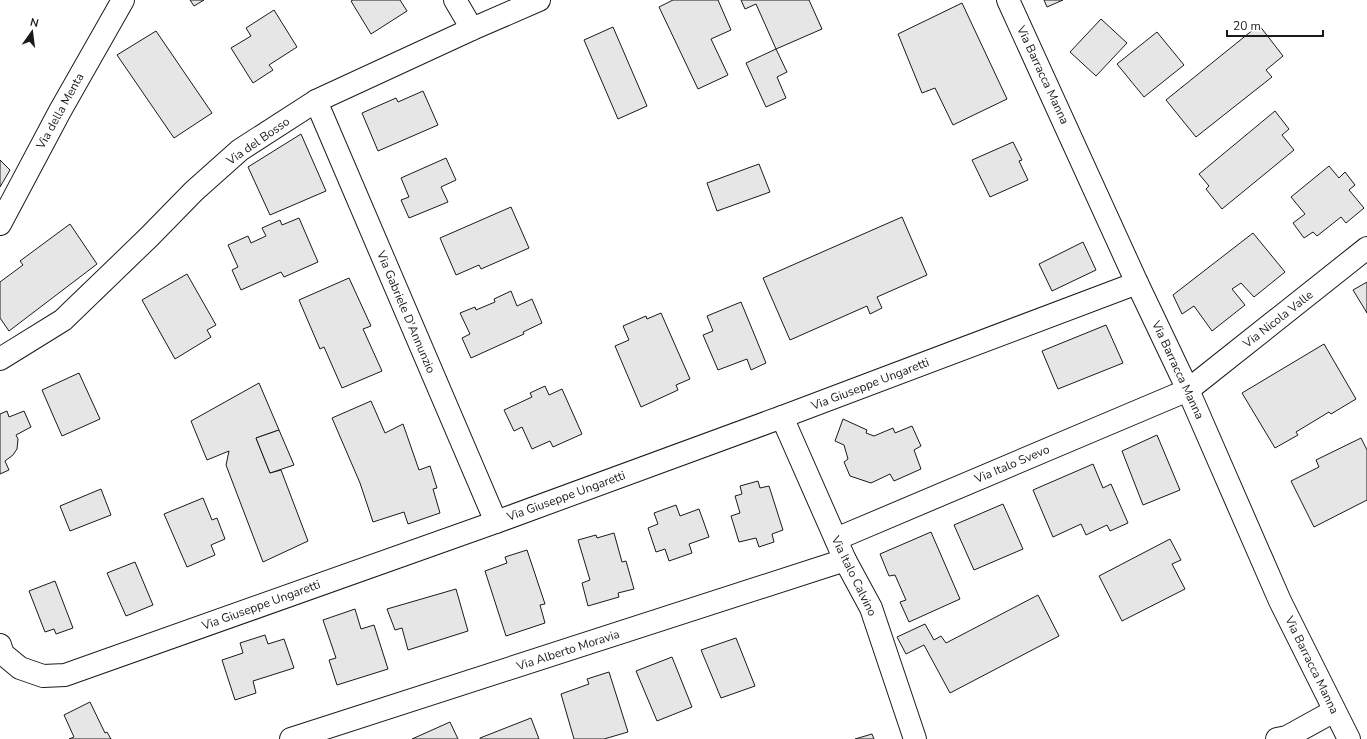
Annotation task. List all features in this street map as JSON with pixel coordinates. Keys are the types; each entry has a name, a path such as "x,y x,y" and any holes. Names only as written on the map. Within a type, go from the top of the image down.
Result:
{"street":[{"name":"Via della Menta","path":"0,224 60,111 123,0"},
{"path":"455,0 472,28"},
{"name":"Via del Bosso","path":"0,360 63,320 149,237 194,191 240,150 316,101 472,28 539,0"},
{"name":"Via Barracca Manna","path":"1008,0 1137,283 1188,390 1280,601 1349,739"},
{"name":"Via Gabriele D'Annunzio","path":"316,101 496,522"},
{"name":"Via Nicola Valle","path":"1188,390 1367,248"},
{"name":"Via Giuseppe Ungaretti","path":"0,645 3,654 20,668 43,676 66,675 496,522 782,417 1137,283"},
{"name":"Via Italo Svevo","path":"836,539 1188,390"},
{"name":"Via Italo Calvino","path":"782,417 845,560 871,608 915,739"},
{"name":"Via Alberto Moravia","path":"291,739 845,560"},
{"path":"1278,739 1287,736 1334,711"}],"building":[{"path":"190,0 204,0 194,6"},
{"path":"400,0 407,11 371,34 351,1"},
{"path":"673,0 718,0 731,30 711,39 728,75 698,89 659,7"},
{"path":"741,0 809,0 822,29 776,49 756,4 745,9"},
{"path":"1044,0 1063,0 1047,7"},
{"path":"962,3 1007,99 953,125 935,88 922,93 898,34"},
{"path":"274,10 297,47 269,65 273,70 253,83 231,48 251,36 246,28"},
{"path":"1101,19 1127,43 1096,76 1070,52"},
{"path":"1259,25 1283,56 1266,70 1272,77 1196,137 1166,100"},
{"path":"613,27 647,106 618,119 584,40"},
{"path":"156,31 212,113 174,138 117,55"},
{"path":"1157,32 1184,65 1144,97 1117,64"},
{"path":"776,49 787,72 777,77 786,98 766,107 746,63"},
{"path":"423,91 438,125 378,151 362,113 396,98 398,102"},
{"path":"1275,111 1289,129 1282,135 1294,150 1222,209 1206,189 1209,186 1199,174"},
{"path":"301,134 326,191 270,215 248,167"},
{"path":"1013,142 1022,160 1019,161 1028,180 990,197 972,160"},
{"path":"446,158 456,180 441,187 448,202 409,218 401,200 409,197 401,178"},
{"path":"0,160 10,170 0,187"},
{"path":"759,164 770,192 717,211 707,183"},
{"path":"1329,166 1339,178 1345,172 1355,185 1349,190 1364,208 1346,223 1341,217 1317,236 1313,232 1304,238 1293,223 1305,214 1291,197"},
{"path":"511,207 529,248 481,269 479,265 456,275 440,238"},
{"path":"902,217 927,275 877,297 882,308 870,314 867,306 790,340 763,278"},
{"path":"299,218 318,262 284,277 281,272 241,290 232,270 238,267 228,245 248,236 251,243 266,236 262,228 280,220 282,225"},
{"path":"70,224 97,264 9,331 0,318 0,282 23,265 20,261"},
{"path":"1253,233 1285,272 1254,297 1241,283 1232,289 1245,305 1212,331 1194,306 1182,314 1173,295"},
{"path":"1083,242 1096,270 1052,291 1039,264"},
{"path":"187,274 216,325 207,330 211,337 175,359 142,300"},
{"path":"349,278 371,326 363,329 382,371 342,388 324,347 320,349 299,300"},
{"path":"1367,282 1367,313 1353,290"},
{"path":"511,291 517,306 532,299 542,323 523,332 524,334 471,358 462,338 470,334 460,313 475,307 476,310 495,302 494,299"},
{"path":"741,302 766,363 751,370 747,359 718,370 703,335 713,331 707,316"},
{"path":"661,313 690,379 676,385 678,390 641,407 615,346 629,340 623,326 646,316 647,319"},
{"path":"1106,325 1123,363 1058,389 1042,351"},
{"path":"1324,344 1356,399 1331,414 1329,412 1296,432 1298,435 1275,448 1242,393"},
{"path":"79,373 100,419 62,436 42,390"},
{"path":"259,383 279,430 256,438 270,473 281,470 308,541 263,562 226,465 229,451 207,460 191,421"},
{"path":"545,386 549,395 562,389 582,434 553,447 550,441 532,449 522,427 514,431 504,410 532,397 530,393"},
{"path":"371,401 385,433 403,424 419,470 430,466 437,488 433,489 440,513 408,524 404,512 373,522 360,483 332,418"},
{"path":"7,411 9,417 24,411 31,427 16,435 18,439 17,449 13,455 5,461 9,470 0,474 0,414"},
{"path":"843,419 867,430 866,433 874,436 893,428 895,433 912,426 921,446 914,450 921,469 894,481 890,474 871,483 850,476 844,462 848,459 844,445 835,441"},
{"path":"279,430 294,465 270,473 256,438"},
{"path":"1157,435 1180,490 1143,505 1122,451"},
{"path":"1361,438 1367,450 1367,500 1314,527 1291,481 1319,467 1316,460"},
{"path":"1093,464 1103,488 1111,484 1128,523 1110,531 1107,525 1086,535 1081,524 1053,537 1033,490"},
{"path":"758,481 760,488 769,486 783,530 772,534 774,542 759,547 756,538 739,542 731,516 740,513 735,496 742,494 740,486"},
{"path":"101,489 111,515 70,531 60,506"},
{"path":"203,498 212,520 217,518 225,539 211,545 215,555 187,567 164,514"},
{"path":"1003,504 1023,549 974,570 954,525"},
{"path":"676,505 680,516 699,509 709,537 689,544 692,553 669,561 665,549 656,552 648,528 658,524 654,513"},
{"path":"931,532 960,599 909,622 900,602 906,600 895,575 889,576 880,554"},
{"path":"614,533 622,562 626,561 634,589 618,593 619,597 588,606 582,583 590,580 578,540 596,535 597,538"},
{"path":"1170,539 1181,560 1172,564 1185,589 1122,621 1099,576"},
{"path":"527,550 545,604 540,605 545,623 506,636 485,571 507,563 505,557"},
{"path":"135,562 153,605 126,616 107,573"},
{"path":"55,581 73,628 56,634 54,629 45,632 29,591"},
{"path":"456,589 468,631 408,650 402,628 395,630 387,609"},
{"path":"1038,595 1059,636 950,693 924,645 906,654 897,637 925,624 934,640 941,636 946,643"},
{"path":"355,609 361,629 374,625 388,669 337,685 329,660 336,658 323,620"},
{"path":"265,635 268,644 284,639 294,668 253,681 256,693 235,700 222,660 243,653 240,643"},
{"path":"736,638 755,686 721,698 701,650"},
{"path":"672,657 692,707 657,721 636,671"},
{"path":"609,672 628,732 604,739 574,739 561,694 589,684 587,679"},
{"path":"90,702 105,733 107,732 111,739 69,739 74,737 64,715"},
{"path":"531,718 539,739 480,739 480,738"},
{"path":"450,722 458,739 412,739"},
{"path":"872,734 874,739 855,739"}]}
